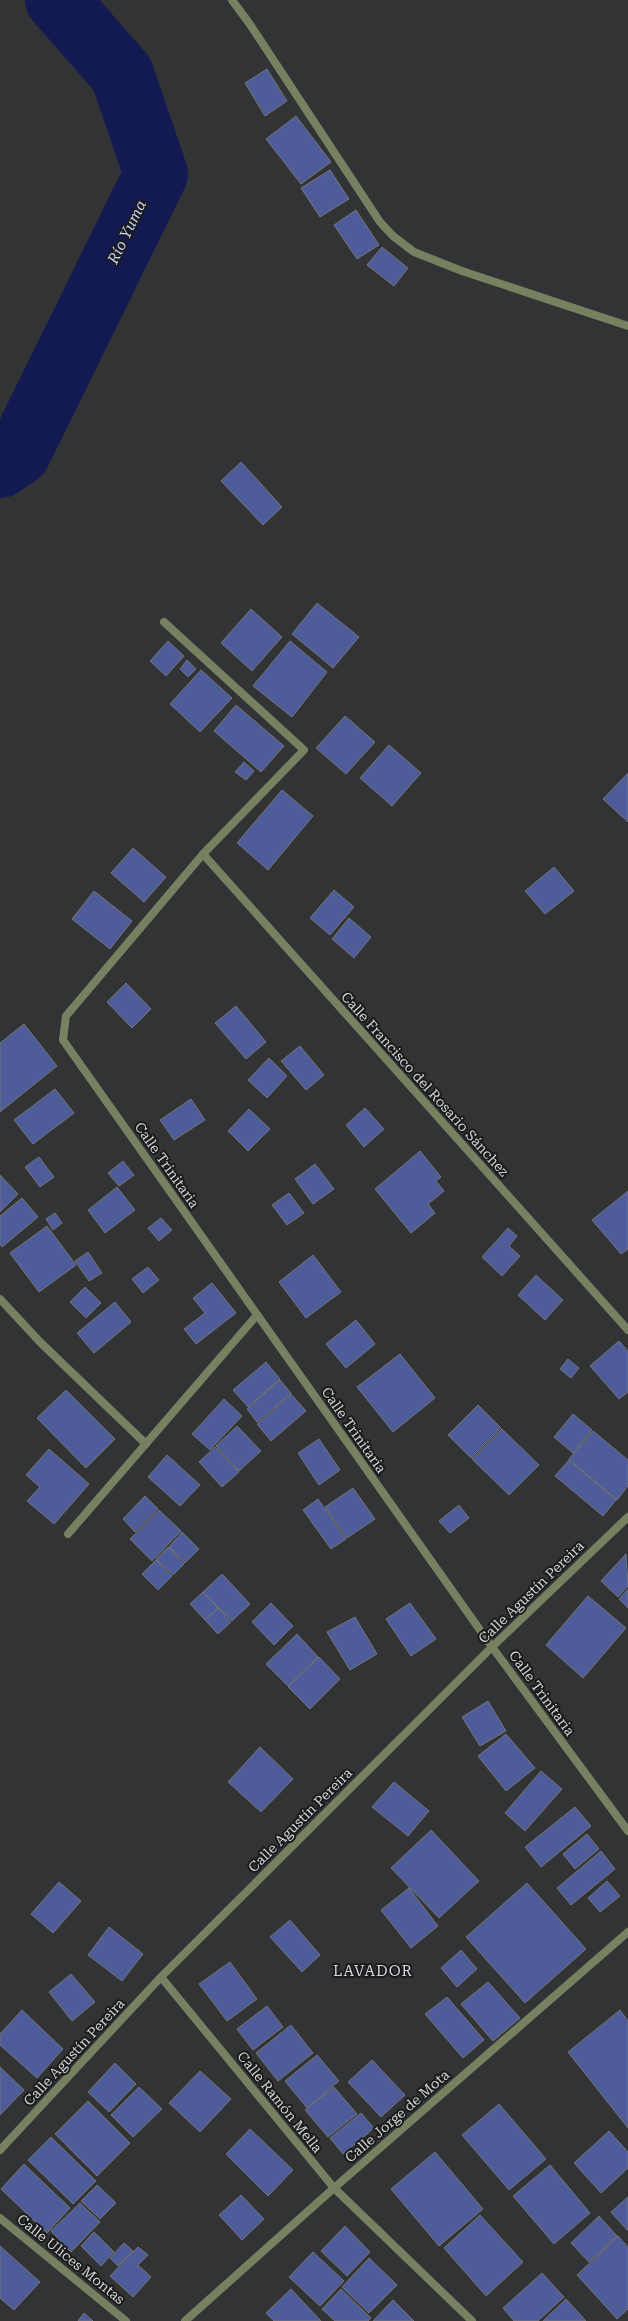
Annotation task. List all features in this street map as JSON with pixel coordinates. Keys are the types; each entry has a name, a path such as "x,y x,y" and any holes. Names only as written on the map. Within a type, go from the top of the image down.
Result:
{"street":[{"path":"232,0 249,23 380,222 393,236 414,252 462,271 628,326"},
{"path":"164,622 304,750 203,854"},
{"name":"Calle Trinitaria","path":"203,854 66,1016 63,1040 492,1647 628,1831"},
{"name":"Calle Francisco del Rosario Sánchez","path":"203,854 628,1330"},
{"path":"0,1299 40,1342 146,1444"},
{"path":"68,1534 257,1315"},
{"name":"Calle Agustín Pereira","path":"0,2150 161,1977 492,1647 628,1517"},
{"name":"Calle Jorge de Mota","path":"185,2321 334,2188 628,1932"},
{"name":"Calle Ramón Mella","path":"161,1977 334,2188 472,2321"},
{"name":"Calle Ulices Montas","path":"0,2218 126,2321"}],"building":[{"path":"267,69 287,101 265,116 245,83"},
{"path":"296,116 331,162 301,184 266,139"},
{"path":"330,170 349,199 320,217 301,188"},
{"path":"356,210 379,245 357,259 334,225"},
{"path":"382,247 408,268 394,286 367,265"},
{"path":"241,462 282,507 263,525 221,481"},
{"path":"317,603 359,637 333,668 292,634"},
{"path":"251,609 282,637 252,671 221,643"},
{"path":"168,641 184,656 166,676 150,661"},
{"path":"290,641 327,672 292,717 253,686"},
{"path":"187,660 196,669 188,677 180,669"},
{"path":"201,670 232,698 200,732 170,704"},
{"path":"236,705 284,746 261,772 214,731"},
{"path":"345,716 375,742 346,774 316,748"},
{"path":"389,745 421,773 392,806 360,778"},
{"path":"244,762 254,771 246,780 235,772"},
{"path":"628,773 628,822 603,799"},
{"path":"282,790 313,816 268,870 237,843"},
{"path":"133,848 166,877 144,902 111,873"},
{"path":"554,867 574,891 545,914 525,891"},
{"path":"334,890 354,907 330,935 310,918"},
{"path":"94,891 132,921 110,949 72,919"},
{"path":"349,918 371,937 354,958 332,939"},
{"path":"126,983 151,1009 132,1028 107,1002"},
{"path":"236,1006 266,1042 246,1059 215,1023"},
{"path":"24,1024 57,1066 0,1112 0,1043"},
{"path":"300,1046 324,1075 306,1090 281,1061"},
{"path":"269,1058 287,1076 267,1098 248,1080"},
{"path":"55,1089 74,1113 33,1144 14,1120"},
{"path":"191,1099 205,1120 174,1140 160,1120"},
{"path":"365,1108 384,1129 364,1147 346,1125"},
{"path":"249,1109 270,1129 248,1151 228,1131"},
{"path":"420,1151 441,1177 436,1181 444,1191 428,1204 435,1213 411,1233 375,1189"},
{"path":"39,1157 54,1177 40,1187 25,1167"},
{"path":"123,1161 134,1175 119,1186 108,1173"},
{"path":"315,1164 334,1189 313,1204 295,1179"},
{"path":"0,1175 18,1194 0,1212"},
{"path":"117,1187 135,1210 105,1233 88,1210"},
{"path":"628,1191 628,1249 621,1254 592,1220"},
{"path":"289,1193 304,1213 287,1225 272,1205"},
{"path":"22,1198 38,1217 2,1247 0,1244 0,1216"},
{"path":"55,1213 62,1223 53,1230 46,1219"},
{"path":"161,1218 172,1230 159,1241 148,1228"},
{"path":"47,1226 76,1265 39,1292 10,1253"},
{"path":"508,1228 517,1236 509,1246 520,1256 502,1276 482,1257"},
{"path":"88,1252 102,1273 89,1281 75,1261"},
{"path":"313,1255 341,1292 306,1318 279,1282"},
{"path":"148,1267 159,1280 143,1293 132,1279"},
{"path":"536,1275 563,1300 545,1320 518,1295"},
{"path":"212,1283 236,1313 196,1344 184,1329 205,1313 193,1298"},
{"path":"85,1287 101,1303 86,1318 70,1302"},
{"path":"115,1302 131,1322 94,1353 77,1333"},
{"path":"356,1320 375,1344 346,1368 326,1344"},
{"path":"619,1341 628,1351 628,1392 619,1399 590,1366"},
{"path":"400,1354 435,1398 393,1432 357,1387"},
{"path":"568,1359 579,1368 571,1378 560,1369"},
{"path":"266,1362 280,1379 248,1407 233,1390"},
{"path":"280,1380 291,1393 257,1422 247,1409"},
{"path":"66,1390 115,1439 86,1468 37,1418"},
{"path":"291,1394 306,1411 271,1441 257,1424"},
{"path":"224,1399 242,1416 210,1450 192,1434"},
{"path":"478,1405 501,1428 471,1458 448,1435"},
{"path":"573,1414 592,1430 573,1453 554,1437"},
{"path":"237,1426 261,1451 239,1471 216,1446"},
{"path":"502,1429 539,1465 509,1495 472,1459"},
{"path":"593,1431 628,1460 628,1486 617,1500 569,1459"},
{"path":"319,1439 340,1470 319,1485 298,1453"},
{"path":"215,1447 239,1472 222,1487 199,1462"},
{"path":"49,1449 89,1484 54,1524 27,1501 40,1487 26,1475"},
{"path":"167,1455 200,1485 180,1506 148,1477"},
{"path":"569,1460 616,1500 603,1516 555,1476"},
{"path":"353,1488 375,1519 347,1538 325,1507"},
{"path":"145,1496 158,1509 135,1532 123,1519"},
{"path":"318,1499 346,1539 331,1549 303,1510"},
{"path":"459,1505 469,1518 450,1533 439,1521"},
{"path":"159,1510 181,1531 152,1561 130,1539"},
{"path":"182,1532 199,1549 185,1563 169,1547"},
{"path":"168,1547 184,1564 173,1575 156,1559"},
{"path":"626,1554 628,1586 618,1597 601,1581"},
{"path":"156,1560 172,1576 158,1590 142,1574"},
{"path":"222,1574 250,1604 232,1621 203,1592"},
{"path":"628,1589 628,1608 619,1599"},
{"path":"203,1592 218,1608 205,1620 190,1604"},
{"path":"588,1596 626,1628 583,1678 546,1645"},
{"path":"271,1603 293,1626 274,1645 252,1622"},
{"path":"410,1603 436,1639 411,1656 386,1619"},
{"path":"218,1608 231,1622 218,1634 205,1620"},
{"path":"355,1617 377,1654 350,1670 327,1632"},
{"path":"297,1634 318,1657 288,1686 266,1664"},
{"path":"319,1657 340,1679 310,1709 288,1687"},
{"path":"488,1701 506,1731 480,1746 462,1717"},
{"path":"506,1734 535,1768 506,1791 478,1756"},
{"path":"260,1747 293,1779 261,1812 228,1782"},
{"path":"541,1771 562,1789 525,1831 505,1813"},
{"path":"394,1782 429,1811 408,1836 372,1807"},
{"path":"575,1807 591,1826 541,1867 525,1847"},
{"path":"431,1830 479,1881 439,1918 391,1868"},
{"path":"587,1834 599,1849 575,1869 563,1854"},
{"path":"601,1851 615,1869 571,1905 557,1888"},
{"path":"607,1881 620,1896 600,1912 588,1898"},
{"path":"59,1882 81,1901 53,1933 31,1914"},
{"path":"527,1883 586,1949 525,2003 466,1937"},
{"path":"409,1888 438,1926 411,1948 381,1910"},
{"path":"290,1920 320,1955 302,1972 270,1937"},
{"path":"109,1927 143,1954 122,1981 88,1955"},
{"path":"461,1950 477,1969 457,1987 441,1968"},
{"path":"230,1962 257,1999 227,2021 199,1984"},
{"path":"71,1974 95,2002 72,2021 49,1992"},
{"path":"488,1982 520,2018 493,2041 461,2004"},
{"path":"447,1997 484,2040 463,2058 425,2014"},
{"path":"267,2006 283,2027 253,2050 237,2029"},
{"path":"22,2010 63,2049 37,2078 0,2045 0,2034"},
{"path":"620,2010 628,2021 628,2128 568,2052"},
{"path":"291,2025 313,2053 278,2081 256,2053"},
{"path":"317,2055 339,2081 307,2108 285,2081"},
{"path":"372,2060 405,2095 381,2117 348,2082"},
{"path":"115,2063 136,2084 109,2112 88,2092"},
{"path":"0,2067 24,2090 0,2115"},
{"path":"200,2071 231,2099 200,2132 169,2103"},
{"path":"139,2087 162,2109 133,2137 111,2115"},
{"path":"334,2087 357,2114 328,2137 305,2110"},
{"path":"88,2101 130,2143 97,2176 55,2134"},
{"path":"499,2104 546,2159 509,2190 462,2135"},
{"path":"361,2113 374,2128 343,2154 330,2138"},
{"path":"250,2129 293,2170 268,2196 226,2154"},
{"path":"609,2131 628,2152 628,2168 601,2193 574,2163"},
{"path":"51,2137 96,2181 73,2204 28,2160"},
{"path":"435,2152 483,2209 439,2246 391,2189"},
{"path":"24,2164 70,2208 47,2233 1,2189"},
{"path":"550,2165 590,2213 554,2244 513,2196"},
{"path":"97,2185 116,2203 100,2219 81,2201"},
{"path":"241,2195 264,2219 242,2240 219,2215"},
{"path":"628,2197 628,2231 611,2212"},
{"path":"80,2203 100,2222 71,2252 51,2231"},
{"path":"480,2215 523,2262 486,2296 444,2248"},
{"path":"599,2216 617,2236 589,2262 571,2243"},
{"path":"345,2226 370,2252 347,2276 321,2251"},
{"path":"94,2232 114,2252 101,2266 81,2246"},
{"path":"618,2236 628,2247 628,2309 617,2319 577,2275"},
{"path":"124,2243 133,2251 118,2266 110,2258"},
{"path":"0,2246 40,2282 14,2310 0,2298"},
{"path":"138,2247 148,2255 138,2265 151,2277 133,2297 110,2276"},
{"path":"313,2252 344,2281 320,2306 289,2277"},
{"path":"369,2258 397,2285 369,2313 342,2287"},
{"path":"542,2273 564,2297 538,2321 514,2321 503,2308"},
{"path":"291,2289 321,2321 274,2321 266,2313"},
{"path":"341,2289 371,2318 368,2321 335,2321 322,2309"},
{"path":"566,2299 586,2321 543,2321"},
{"path":"393,2300 414,2321 373,2321"},
{"path":"84,2313 93,2321 78,2321"}],"waterway":[{"name":"Río Yuma","path":"0,466 19,453 156,174 122,74 57,0"}],"district":[{"name":"LAVADOR","path":"373,1971"}]}
